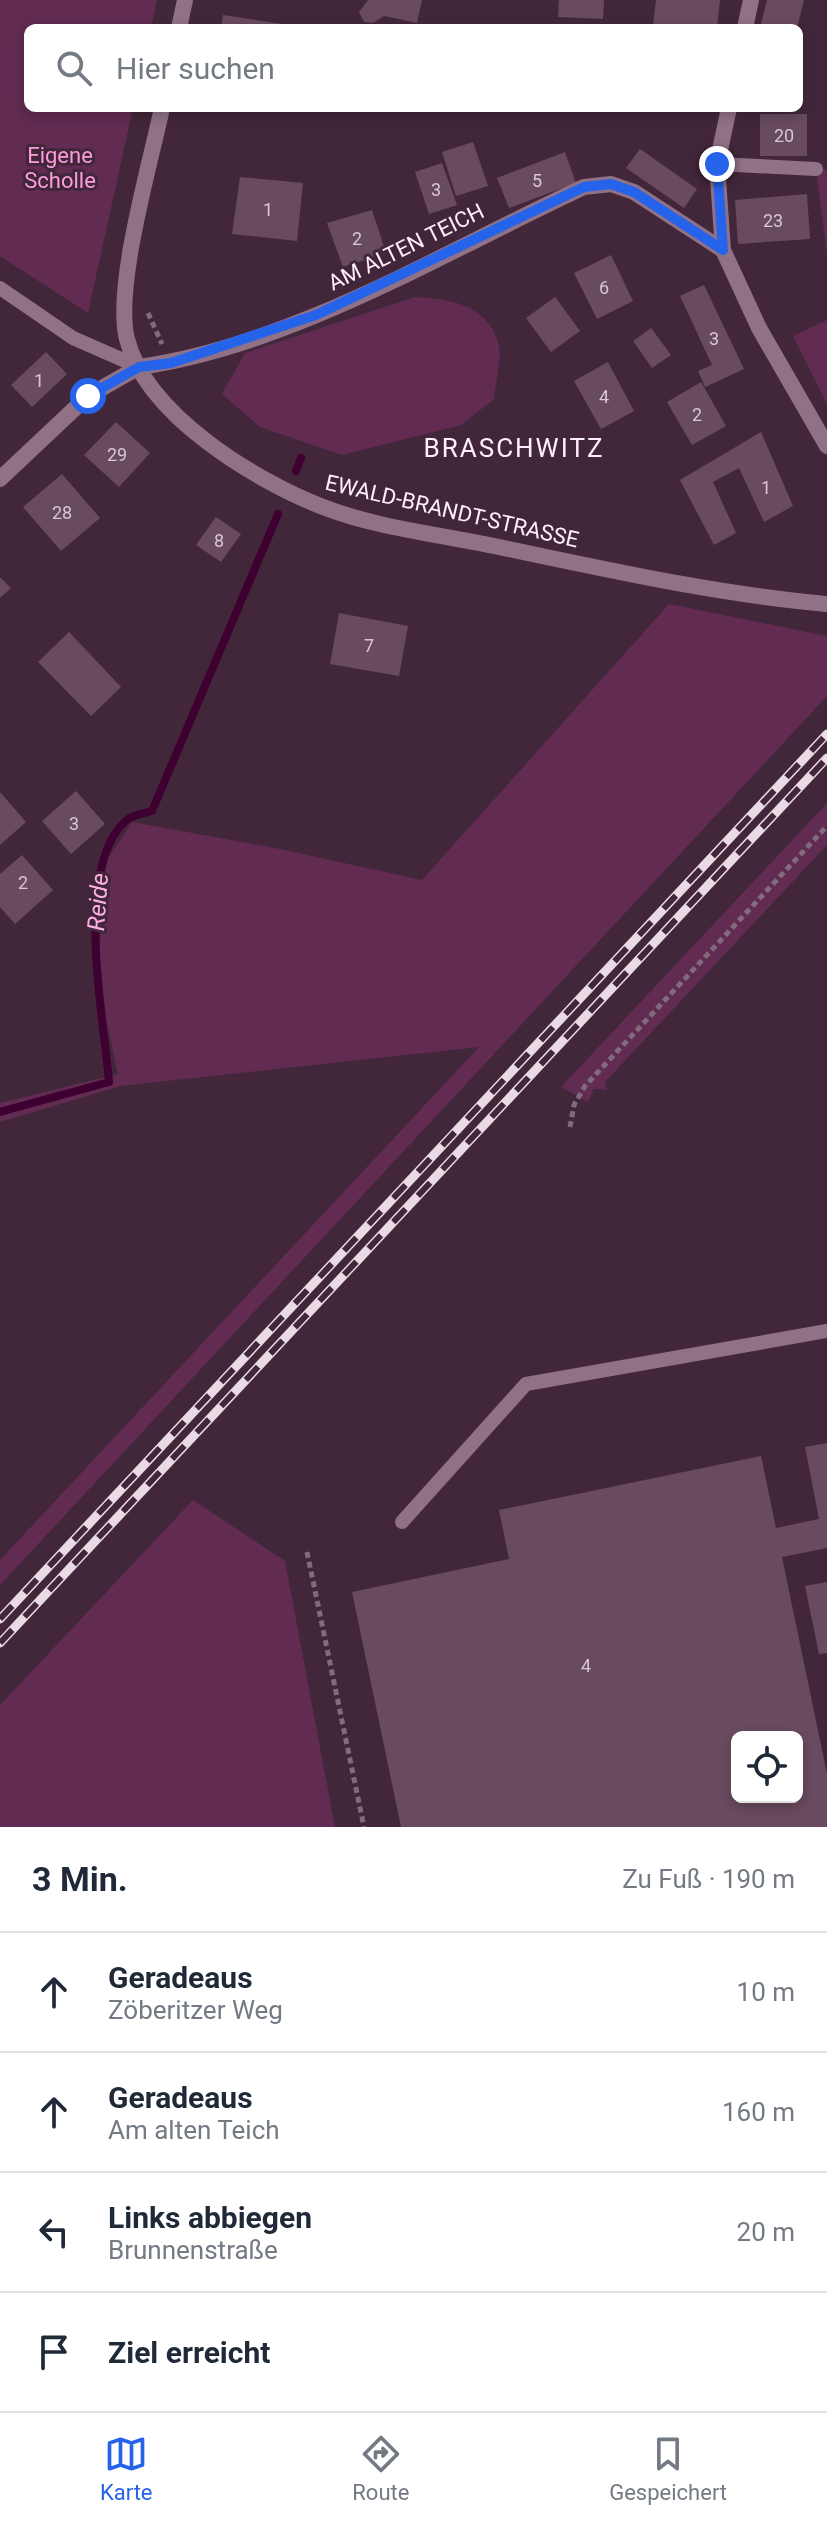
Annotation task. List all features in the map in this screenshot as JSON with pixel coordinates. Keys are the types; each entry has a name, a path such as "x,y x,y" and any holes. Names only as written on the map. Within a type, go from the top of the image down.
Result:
{"street":[{"path":"180,24 185,0"},
{"path":"746,24 751,0"},
{"name":"EWALD-BRANDT-STRASSE","path":"161,112 123,295 127,342 139,367 166,405 232,458 267,481 327,509 691,587 827,604"},
{"path":"728,112 717,164 723,250 759,328 827,446"},
{"name":"AM ALTEN TEICH","path":"139,367 171,363 316,315 584,187 611,184 634,192 723,250"},
{"path":"0,479 88,396 139,367"}],"lane":[{"path":"717,164 816,169"},
{"path":"0,288 73,338 139,367"},
{"path":"402,1522 526,1384 827,1331"}],"path":[{"path":"147,304 148,316 171,363"},
{"path":"570,1127 574,1105 585,1086 827,826"},
{"path":"307,1552 364,1827"}],"green space":[{"name":"Eigene Scholle","path":"0,0 157,0 152,24 24,24 24,112 132,112 88,313 0,256"},
{"path":"816,169 827,170 827,254"},
{"path":"415,297 465,306 485,319 498,342 494,399 461,425 342,455 260,427 222,394 245,353"},
{"path":"827,320 827,404 793,336"},
{"path":"669,604 827,636 827,696 0,1585 0,1560 479,1047 121,1086 0,1122 0,1103 118,1074 106,1018 99,955 107,860 132,822 280,849 422,880"},
{"path":"827,803 827,845 605,1082 607,1090 594,1089 588,1102 561,1087"},
{"path":"193,1500 285,1561 335,1827 0,1827 0,1705"}],"building":[{"path":"368,0 422,0 417,23 384,16 373,23 364,22 359,12"},
{"path":"559,0 604,0 603,19 558,17"},
{"path":"656,0 720,0 717,24 653,24"},
{"path":"767,0 804,0 798,24 761,24"},
{"path":"223,15 282,24 222,24"},
{"path":"760,114 807,114 807,156 760,156"},
{"path":"473,142 488,186 456,196 442,152"},
{"path":"640,149 697,189 684,208 626,168"},
{"path":"565,152 576,183 509,208 497,178"},
{"path":"442,163 457,205 429,214 415,172"},
{"path":"240,177 303,183 297,241 232,234"},
{"path":"807,194 810,239 738,244 735,200"},
{"path":"372,210 386,253 343,267 327,223"},
{"path":"611,255 633,301 597,319 574,273"},
{"path":"704,285 744,369 705,387 698,371 712,365 680,296"},
{"path":"555,297 580,331 551,352 526,318"},
{"path":"651,328 671,355 652,368 633,341"},
{"path":"46,352 67,374 32,407 11,385"},
{"path":"608,362 634,411 601,429 574,381"},
{"path":"701,382 726,426 692,445 667,402"},
{"path":"116,422 150,453 119,487 84,455"},
{"path":"761,432 793,506 764,522 739,468 713,482 736,533 714,545 680,480"},
{"path":"62,474 100,518 61,551 23,507"},
{"path":"216,517 241,534 221,562 196,545"},
{"path":"0,577 11,588 0,598"},
{"path":"339,613 408,626 399,676 330,664"},
{"path":"69,632 121,687 91,716 38,662"},
{"path":"76,791 105,824 71,854 42,821"},
{"path":"0,792 26,822 0,845"},
{"path":"22,855 53,890 15,924 0,907 0,874"},
{"path":"827,1443 827,1548 782,1557 827,1774 827,1827 401,1827 352,1592 509,1559 499,1510 761,1456 776,1528 819,1519 805,1447"},
{"path":"827,1582 827,1653 819,1654 805,1586"}],"waterway":[{"name":"Reide","path":"296,471 301,458"},
{"name":"Reide","path":"0,1112 109,1082 96,943 96,905 101,870 111,841 128,819 152,811 278,514"}],"railway":[{"path":"0,1619 827,734"},
{"path":"0,1643 827,758"}],"district":[{"name":"BRASCHWITZ","path":"514,448"}],"route":[{"path":"88,396 139,367 171,363 316,315 584,187 611,184 634,192 670,212 723,250 717,164"}]}
